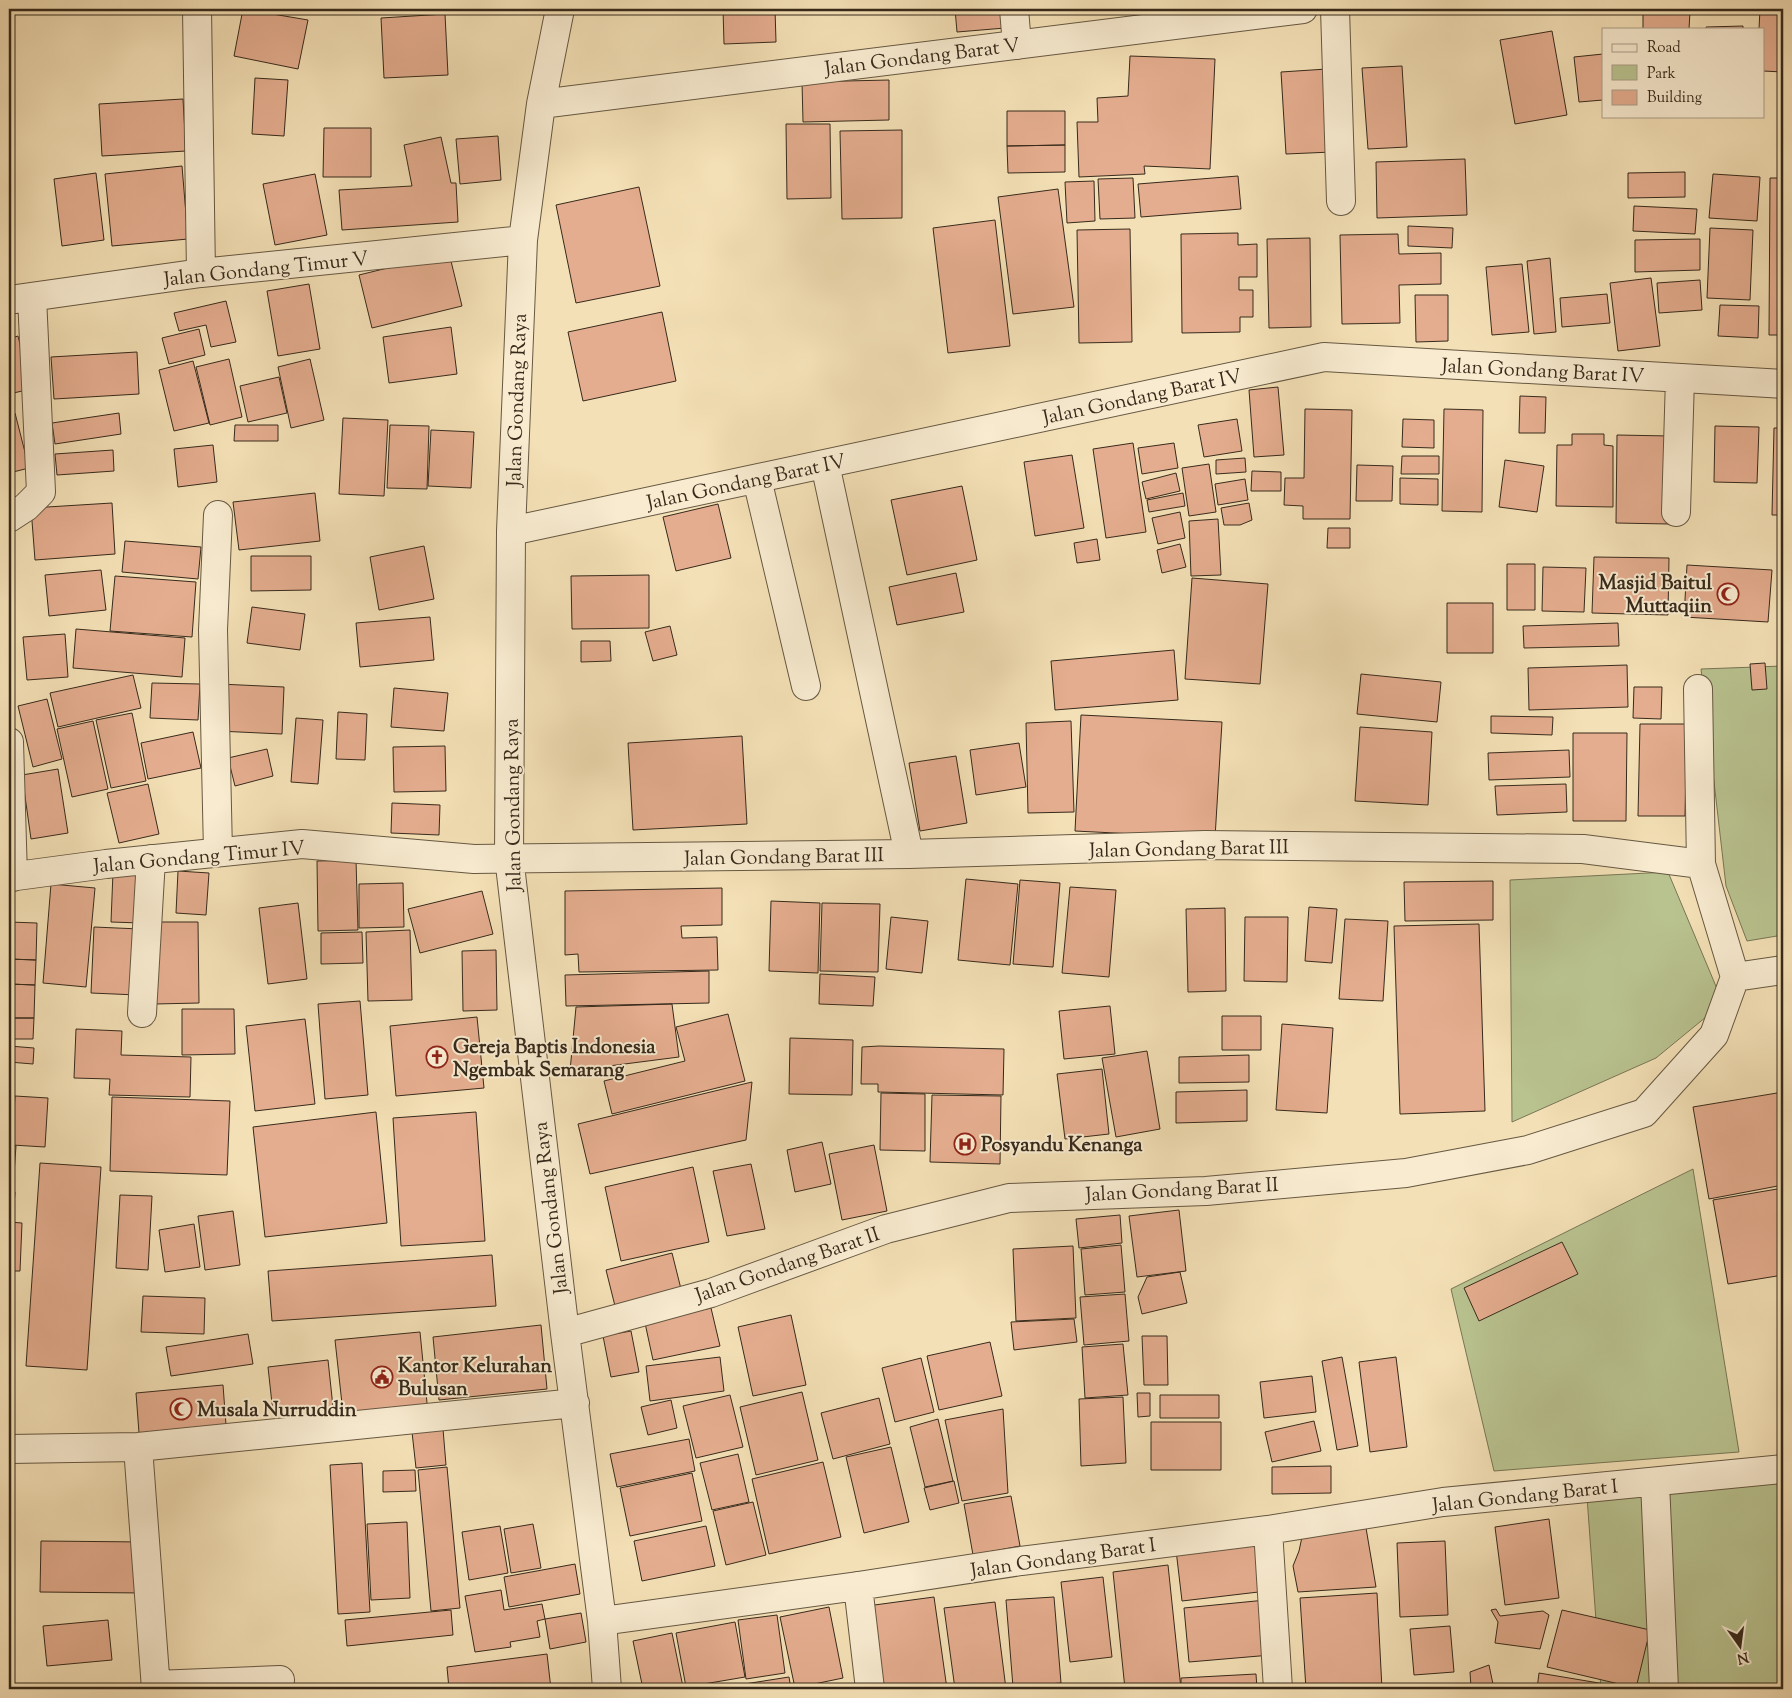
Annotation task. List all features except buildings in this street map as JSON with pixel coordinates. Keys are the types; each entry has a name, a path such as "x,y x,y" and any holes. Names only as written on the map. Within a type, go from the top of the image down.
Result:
{"street":[{"path":"197,9 201,273"},
{"name":"Jalan Gondang Raya","path":"560,9 540,104 523,240 511,531 510,857 564,1333 575,1403 602,1621 607,1689"},
{"path":"1014,9 1016,45"},
{"name":"Jalan Gondang Barat V","path":"540,104 1016,45 1227,13 1303,9"},
{"path":"1335,9 1341,201"},
{"name":"Jalan Gondang Timur V","path":"20,299 201,273 523,240"},
{"path":"9,518 26,507 41,492 20,299"},
{"name":"Jalan Gondang Barat IV","path":"511,531 1324,357 1783,384"},
{"path":"1676,512 1680,378"},
{"path":"825,464 909,854"},
{"path":"757,479 806,686"},
{"path":"218,515 214,630 218,852"},
{"path":"1698,689 1701,864 1735,977 1783,970"},
{"path":"9,742 11,877"},
{"name":"Jalan Gondang Timur IV","path":"11,877 151,859 302,844 474,858 510,857"},
{"name":"Jalan Gondang Barat III","path":"510,857 909,854 1205,845 1583,849 1701,864"},
{"path":"142,1013 151,859"},
{"name":"Jalan Gondang Barat II","path":"564,1333 711,1292 886,1228 1009,1198 1206,1191 1387,1174 1528,1150 1644,1113 1714,1036 1735,977"},
{"path":"9,1448 138,1447 575,1403"},
{"path":"138,1447 156,1687 280,1680"},
{"name":"Jalan Gondang Barat I","path":"602,1621 858,1586 1021,1561 1268,1530 1443,1502 1783,1469"},
{"path":"1655,1482 1664,1689"},
{"path":"1268,1530 1278,1689"},
{"path":"858,1586 870,1689"}],"green space":[{"path":"1783,666 1783,935 1747,941 1726,886 1701,669"},
{"path":"1668,872 1723,1003 1656,1058 1512,1122 1510,880"},
{"path":"1693,1169 1739,1452 1494,1471 1451,1289"},
{"path":"1783,1482 1783,1689 1601,1689 1587,1497"}],"place":[{"name":"Masjid Baitul Muttaqiin","path":"1728,594"},
{"name":"Gereja Baptis Indonesia Ngembak Semarang","path":"437,1057"},
{"name":"Posyandu Kenanga","path":"965,1144"},
{"name":"Kantor Kelurahan Bulusan","path":"382,1377"},
{"name":"Musala Nurruddin","path":"181,1409"}]}
